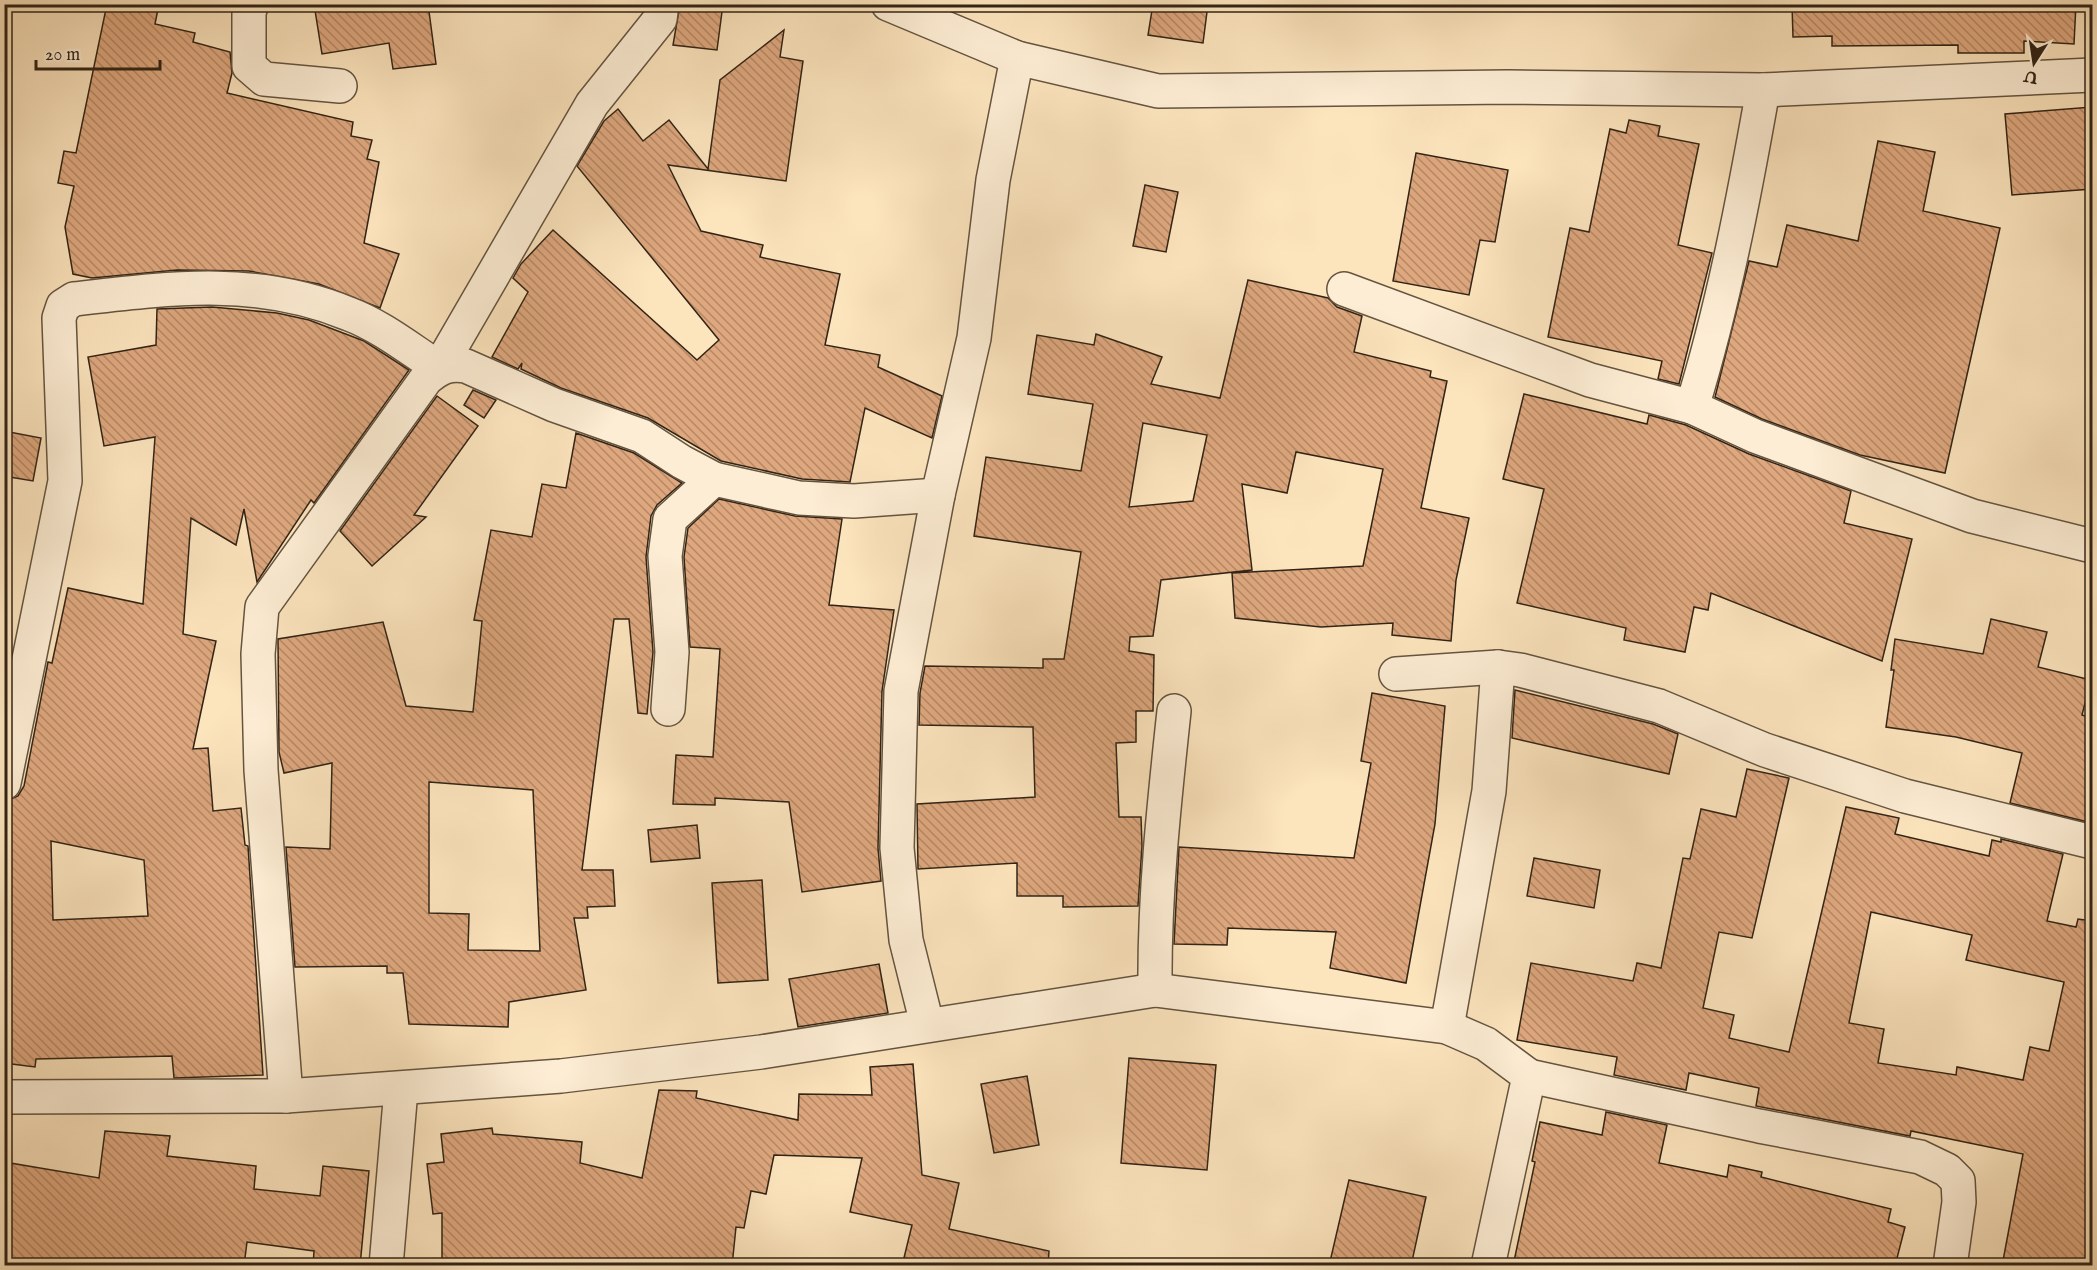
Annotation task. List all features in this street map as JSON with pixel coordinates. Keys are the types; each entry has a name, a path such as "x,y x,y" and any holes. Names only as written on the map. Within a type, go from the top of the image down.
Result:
{"street":[{"path":"252,4 249,12 249,66 264,79 340,86"},
{"path":"440,368 592,104 660,19 662,4"},
{"path":"888,4 1017,58 1158,91 1508,87 1763,90 2092,69"},
{"path":"927,1024 906,940 898,826 901,691 938,495 974,338 993,180 1017,58"},
{"path":"1692,407 1714,335 1739,227 1763,90"},
{"path":"4,783 64,481 59,318 63,306 74,299 170,288 228,286 274,292 350,314 440,368"},
{"path":"1344,289 1590,380 1692,407 1755,436 1972,516 2092,546"},
{"path":"286,1096 261,770 258,654 262,607 426,379 440,368 453,364 466,366 554,405 642,436 682,462 714,478 799,498 854,501 938,495"},
{"path":"668,709 672,652 665,556 670,519 714,478"},
{"path":"1448,1027 1487,811 1498,667"},
{"path":"1396,674 1498,667 1659,706 1765,750 1905,796 2092,842"},
{"path":"1155,990 1154,944 1160,848 1174,711"},
{"path":"4,1096 286,1096 561,1076 761,1052 927,1024 1155,990 1448,1027 1486,1044 1529,1076 1759,1126 1920,1157 1947,1170 1958,1181 1959,1202 1950,1266"},
{"path":"1488,1266 1529,1076"},
{"path":"387,1266 401,1089"}],"building":[{"path":"107,4 159,4 155,24 195,33 193,42 230,52 232,73 227,93 353,122 351,136 372,140 367,159 379,162 364,243 399,254 380,308 319,284 249,271 177,270 92,278 73,274 65,227 74,186 58,183 64,151 76,153"},
{"path":"314,4 428,4 436,64 393,69 389,43 322,54"},
{"path":"680,4 723,4 717,50 673,45"},
{"path":"1153,4 1208,4 1203,43 1148,35"},
{"path":"1792,4 2076,4 2074,44 2024,41 2024,53 1958,53 1958,45 1832,46 1832,36 1793,37"},
{"path":"784,30 780,57 803,61 786,181 668,165 701,231 763,245 760,257 840,274 825,345 880,355 878,367 942,396 932,438 865,408 850,482 802,479 721,461 648,418 561,388 521,369 522,363 518,369 492,357 528,292 513,278 521,264 553,230 697,360 719,340 577,166 604,121 618,109 643,141 669,120 708,169 720,80"},
{"path":"2092,107 2092,189 2012,195 2005,114"},
{"path":"1629,120 1660,126 1658,136 1699,144 1678,245 1712,253 1679,384 1658,379 1662,361 1548,337 1570,228 1589,232 1610,129 1626,133"},
{"path":"1878,141 1935,152 1923,211 2000,228 1945,473 1860,455 1762,419 1715,397 1749,261 1777,267 1787,225 1858,241"},
{"path":"1416,153 1508,170 1495,242 1480,240 1469,295 1393,281"},
{"path":"1145,185 1178,192 1166,252 1133,246"},
{"path":"1248,280 1328,298 1337,307 1362,316 1354,352 1431,371 1430,377 1447,381 1421,508 1469,518 1456,580 1451,641 1392,635 1393,623 1321,627 1235,618 1232,573 1363,566 1383,469 1296,452 1287,493 1242,484 1252,570 1161,580 1153,636 1130,637 1129,651 1154,655 1153,711 1136,711 1136,742 1116,743 1119,817 1141,817 1142,846 1138,906 1063,907 1063,896 1017,896 1017,863 918,869 917,804 1035,797 1033,727 919,725 920,693 925,666 1043,668 1043,659 1064,659 1081,552 974,536 986,457 1081,471 1093,404 1028,394 1037,335 1094,345 1096,334 1162,357 1151,384 1220,398","holes":["1143,423 1207,435 1193,501 1129,507"]},
{"path":"212,307 277,313 309,320 364,341 409,370 314,503 311,500 257,582 244,509 236,545 191,518 183,634 216,641 193,749 208,748 213,811 241,808 245,845 248,846 263,1075 174,1078 172,1056 36,1059 35,1067 4,1063 4,809 6,801 18,796 24,786 48,662 52,663 68,588 143,604 155,437 104,446 88,357 156,345 157,309","holes":["51,841 144,860 148,916 53,920"]},
{"path":"473,390 496,400 484,418 464,405"},
{"path":"1524,394 1647,424 1649,415 1686,425 1749,454 1851,491 1844,523 1912,539 1882,661 1711,593 1708,610 1694,607 1685,652 1624,640 1626,628 1517,603 1544,489 1503,479"},
{"path":"437,396 478,426 414,515 426,517 372,566 340,531"},
{"path":"4,431 41,438 33,481 4,476"},
{"path":"576,433 634,453 682,483 657,505 651,516 646,557 653,652 647,714 638,713 629,619 614,619 582,870 613,870 615,906 587,907 588,918 574,918 586,990 509,1002 508,1027 409,1024 403,973 387,973 387,966 295,967 286,847 330,849 332,763 284,773 279,752 278,639 383,622 406,706 473,712 482,621 474,620 491,530 532,537 542,484 566,488","holes":["429,782 533,790 540,951 468,950 469,914 429,913"]},
{"path":"719,499 795,516 842,519 829,605 894,610 882,691 878,848 881,881 802,892 789,802 715,798 715,805 673,804 676,755 713,757 720,649 690,647 684,557 688,528"},
{"path":"1991,619 2047,632 2038,667 2091,680 2082,715 2092,718 2092,823 2010,803 2022,753 1956,737 1886,727 1894,670 1891,670 1895,639 1983,654"},
{"path":"1515,690 1653,724 1678,734 1669,774 1512,738"},
{"path":"1372,693 1445,706 1435,824 1406,983 1330,968 1336,932 1228,928 1227,945 1174,944 1179,847 1354,858 1371,763 1361,761"},
{"path":"1747,769 1789,778 1752,938 1719,932 1703,1008 1734,1015 1729,1038 1789,1052 1846,807 1899,818 1895,834 1989,856 1992,840 2001,842 2001,839 2063,854 2047,921 2076,927 2078,919 2092,921 2092,1266 2002,1266 2023,1154 1911,1131 1910,1136 1756,1106 1759,1088 1689,1073 1686,1090 1614,1075 1617,1057 1517,1040 1531,963 1633,981 1637,963 1661,968 1683,858 1690,859 1701,809 1736,817","holes":["1871,912 1972,935 1966,960 2064,982 2049,1051 2030,1047 2023,1080 1957,1067 1956,1075 1878,1063 1884,1029 1849,1023"]},
{"path":"697,825 700,858 651,862 648,830"},
{"path":"1534,858 1600,870 1594,908 1527,896"},
{"path":"762,880 768,980 718,983 712,883"},
{"path":"879,964 888,1013 798,1027 789,979"},
{"path":"1129,1058 1216,1065 1207,1170 1121,1163"},
{"path":"913,1064 922,1175 959,1183 949,1229 1049,1251 1048,1266 902,1266 912,1225 850,1212 862,1158 774,1155 766,1194 751,1191 744,1228 736,1227 732,1266 442,1266 442,1213 433,1214 427,1164 444,1162 441,1134 492,1128 493,1134 582,1142 580,1163 642,1178 659,1090 697,1091 696,1098 798,1120 799,1094 872,1095 870,1067"},
{"path":"1027,1076 1039,1145 994,1153 981,1084"},
{"path":"1606,1112 1667,1125 1659,1163 1727,1177 1729,1165 1762,1172 1761,1177 1891,1209 1888,1222 1905,1227 1895,1266 1513,1266 1535,1162 1532,1161 1540,1122 1602,1135"},
{"path":"105,1131 170,1136 167,1156 256,1166 254,1189 320,1196 323,1166 369,1171 360,1266 313,1266 314,1251 247,1242 244,1266 6,1266 4,1162 99,1178"},
{"path":"1349,1180 1426,1197 1411,1266 1329,1266"}]}
